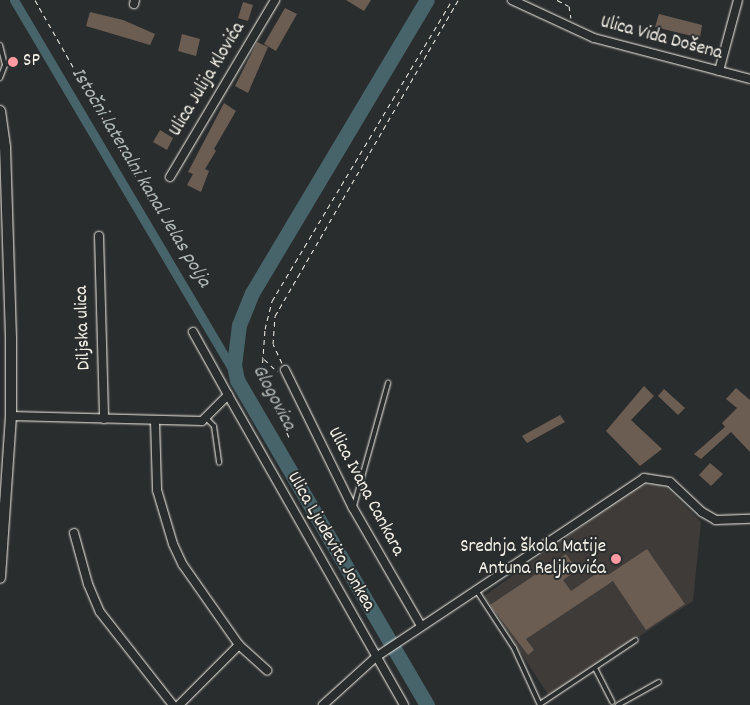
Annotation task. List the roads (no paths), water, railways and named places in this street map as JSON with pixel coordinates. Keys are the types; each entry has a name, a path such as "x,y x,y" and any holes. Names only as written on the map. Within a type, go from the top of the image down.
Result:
{"main road":[{"path":"0,111 5,147 5,290 10,416 4,444 0,578"}],"street":[{"name":"Ulica Julija Klovića","path":"170,177 275,0"},
{"name":"Ulica Vida Došena","path":"512,0 594,38 750,79"},
{"path":"719,72 738,0"},
{"name":"Diljska ulica","path":"99,236 104,419"},
{"name":"Ulica Ljudevita Jonkea","path":"193,332 379,655 404,705"},
{"name":"Ulica Ivana Cankara","path":"285,370 353,508 421,626"},
{"path":"10,416 155,421 207,419 228,395"},
{"path":"155,421 157,490 173,544 183,565 239,645 266,670"},
{"path":"323,705 379,655 644,478 670,482 702,512 716,520 750,519"},
{"path":"74,532 100,612 173,705"},
{"path":"179,705 239,645"}],"lane":[{"path":"0,44 5,65 0,78"},
{"path":"353,508 388,383"},
{"path":"207,419 214,426 219,464"},
{"path":"476,590 514,648 540,705 636,640"},
{"path":"595,668 611,704 618,705 659,682"}],"waterway":[{"name":"Istočni lateralni kanal Jelas polja","path":"14,0 235,373"},
{"name":"Glogovica","path":"427,0 252,293 239,325 234,365 237,380 427,705"}],"place":[{"name":"SP","path":"13,62"},
{"name":"Srednja škola Matije Antuna Reljkovića","path":"616,559"}]}
